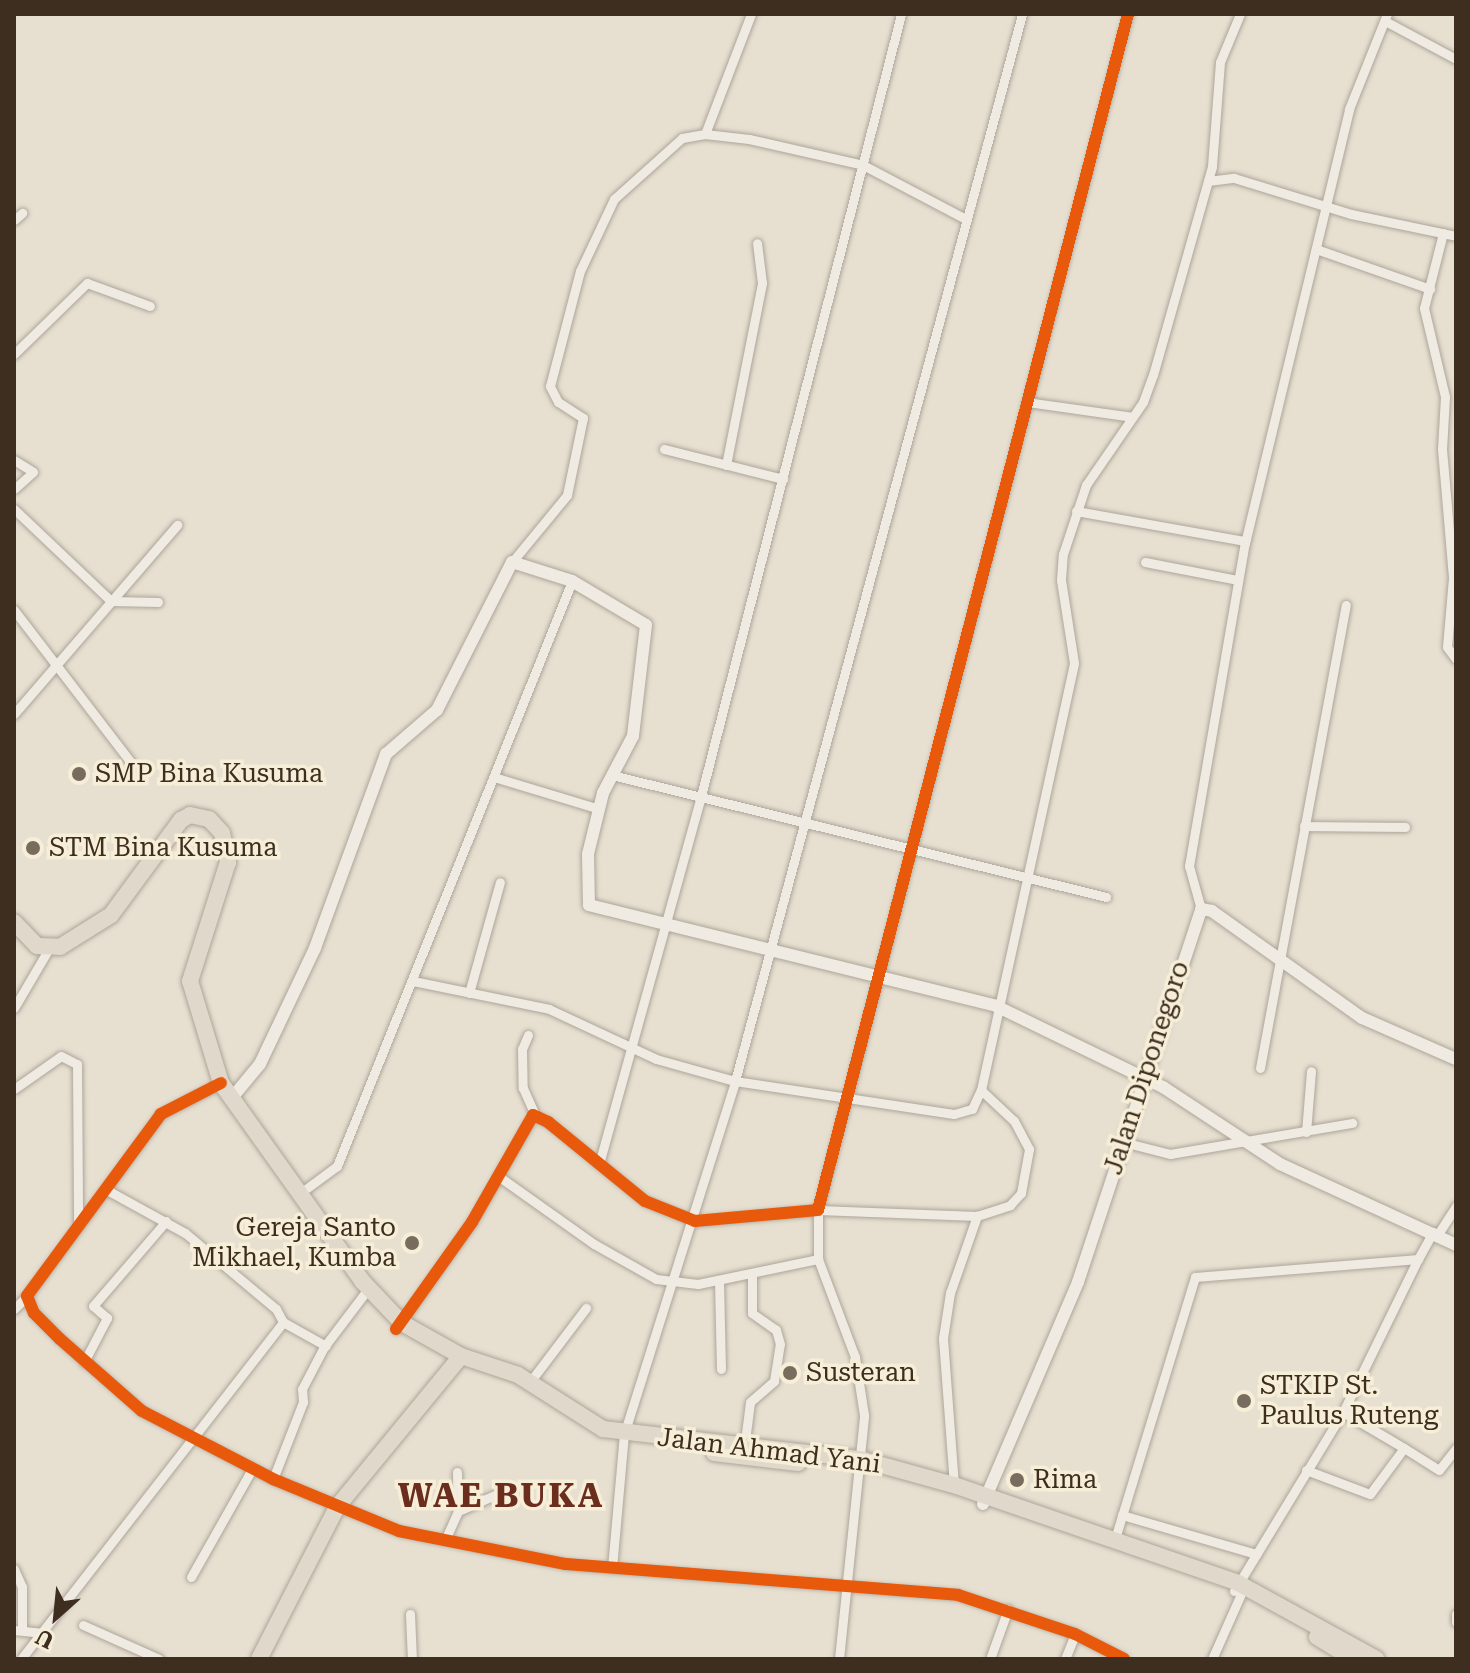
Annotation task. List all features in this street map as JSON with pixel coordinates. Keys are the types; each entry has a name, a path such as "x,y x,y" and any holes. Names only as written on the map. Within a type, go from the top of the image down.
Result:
{"highway":[{"name":"Jalan Ahmad Yani","path":"48,950 111,915 181,820 201,816 217,825 228,862 190,981 221,1083 364,1287 399,1326 459,1360 532,1385 586,1433 859,1465 954,1485 985,1500"},
{"path":"14,922 37,946 48,950"},
{"path":"259,1659 337,1507 459,1360"},
{"name":"Jalan Ahmad Yani","path":"859,1465 985,1500 1238,1589 1376,1659"},
{"name":"Jalan Ahmad Yani","path":"1323,1634 1353,1659"}],"street":[{"path":"705,134 751,14"},
{"path":"599,1164 701,796 901,14"},
{"path":"612,1568 624,1439 695,1221 735,1081 1022,14"},
{"path":"839,1659 850,1589 863,1387 818,1259 818,1210 1128,14"},
{"path":"413,981 549,1009 656,1059 735,1081 962,1115 981,1090 996,1006 1074,663 1061,569 1076,511 1095,468 1132,417 1153,375 1208,181 1219,131 1220,62 1240,14"},
{"path":"1456,59 1386,18 1349,109 1245,541 1189,866 1201,909 1212,911 1362,1018 1456,1059"},
{"path":"231,1099 260,1064 315,948 386,754 437,710 512,562 566,501 583,418 558,402 550,386 580,271 609,207 682,138 705,134 784,145 863,165 966,219"},
{"path":"1208,181 1234,178 1326,206 1456,236"},
{"path":"1443,233 1425,314 1445,397 1443,473 1453,578 1447,647 1456,659"},
{"path":"726,465 759,311 763,273 757,243"},
{"path":"1316,249 1430,289"},
{"path":"14,354 87,283 150,306"},
{"path":"1027,402 1132,417"},
{"path":"664,449 783,479"},
{"path":"14,460 33,472 14,489"},
{"path":"1443,473 1456,472"},
{"path":"14,509 111,601 158,602"},
{"path":"1076,511 1245,541"},
{"path":"14,714 177,525"},
{"path":"512,562 572,581 646,625 635,727 599,809 586,865 588,904 996,1006 1145,1079 1243,1143 1456,1245"},
{"path":"1145,562 1238,580"},
{"path":"299,1194 337,1166 572,581"},
{"path":"1260,1068 1346,605"},
{"path":"14,610 55,669 132,764"},
{"path":"612,775 1106,897"},
{"path":"494,777 599,809"},
{"path":"1304,826 1405,827"},
{"path":"469,993 500,882"},
{"name":"Jalan Diponegoro","path":"985,1500 1067,1310 1201,909"},
{"path":"14,1008 48,950"},
{"path":"528,1035 522,1049 523,1088 535,1115 645,1201 695,1221 818,1210 977,1216 1010,1205 1021,1193 1029,1165 1021,1130 981,1090"},
{"path":"14,1089 61,1056 77,1064 78,1227"},
{"path":"1306,1132 1311,1071"},
{"path":"14,1309 109,1191 161,1114 221,1083"},
{"path":"399,1326 501,1178 526,1122 535,1115"},
{"path":"1123,1142 1170,1154 1352,1123"},
{"path":"501,1178 633,1268 674,1283 719,1281 818,1259"},
{"path":"109,1191 166,1221 264,1299 283,1322 326,1346"},
{"path":"1212,1659 1238,1589 1256,1554 1343,1412 1418,1259 1456,1206"},
{"path":"954,1485 943,1338 950,1293 977,1216"},
{"path":"84,1362 107,1318 93,1306 166,1221"},
{"path":"1114,1543 1195,1277 1418,1259"},
{"path":"743,1450 750,1402 774,1381 780,1344 776,1330 752,1313 752,1274"},
{"path":"719,1281 721,1369"},
{"path":"273,1479 303,1402 302,1389 364,1287"},
{"path":"27,1296 34,1313 120,1395 189,1439 273,1479 399,1531 446,1538 527,1557 612,1568 850,1589 891,1588 958,1595 1008,1609 1075,1634 1124,1659"},
{"path":"532,1385 586,1308"},
{"path":"21,1659 283,1322"},
{"path":"1343,1412 1439,1470 1456,1448"},
{"path":"1306,1470 1370,1494 1404,1448"},
{"path":"191,1577 252,1469"},
{"path":"446,1538 458,1511 457,1472"},
{"path":"458,1511 495,1495"},
{"path":"1122,1515 1256,1554"},
{"path":"14,1569 22,1587 18,1630 41,1633"},
{"path":"990,1659 1008,1609"},
{"path":"410,1614 412,1659"},
{"path":"1456,1614 1456,1622"},
{"path":"83,1625 138,1656 159,1659"},
{"path":"1065,1659 1075,1634"}],"cycle path":[{"path":"396,1329 472,1222 533,1115 548,1122 645,1201 695,1221 818,1210 1128,14"},
{"path":"221,1083 161,1114 27,1296 34,1313 142,1411 273,1479 399,1531 566,1564 958,1595 1075,1634 1124,1659"}],"place":[{"name":"SMP Bina Kusuma","path":"79,774"},
{"name":"STM Bina Kusuma","path":"33,848"},
{"name":"Gereja Santo Mikhael, Kumba","path":"412,1243"},
{"name":"Susteran","path":"790,1373"},
{"name":"STKIP St. Paulus Ruteng","path":"1244,1401"},
{"name":"Rima","path":"1017,1480"}],"district":[{"name":"WAE BUKA","path":"501,1496"}]}
